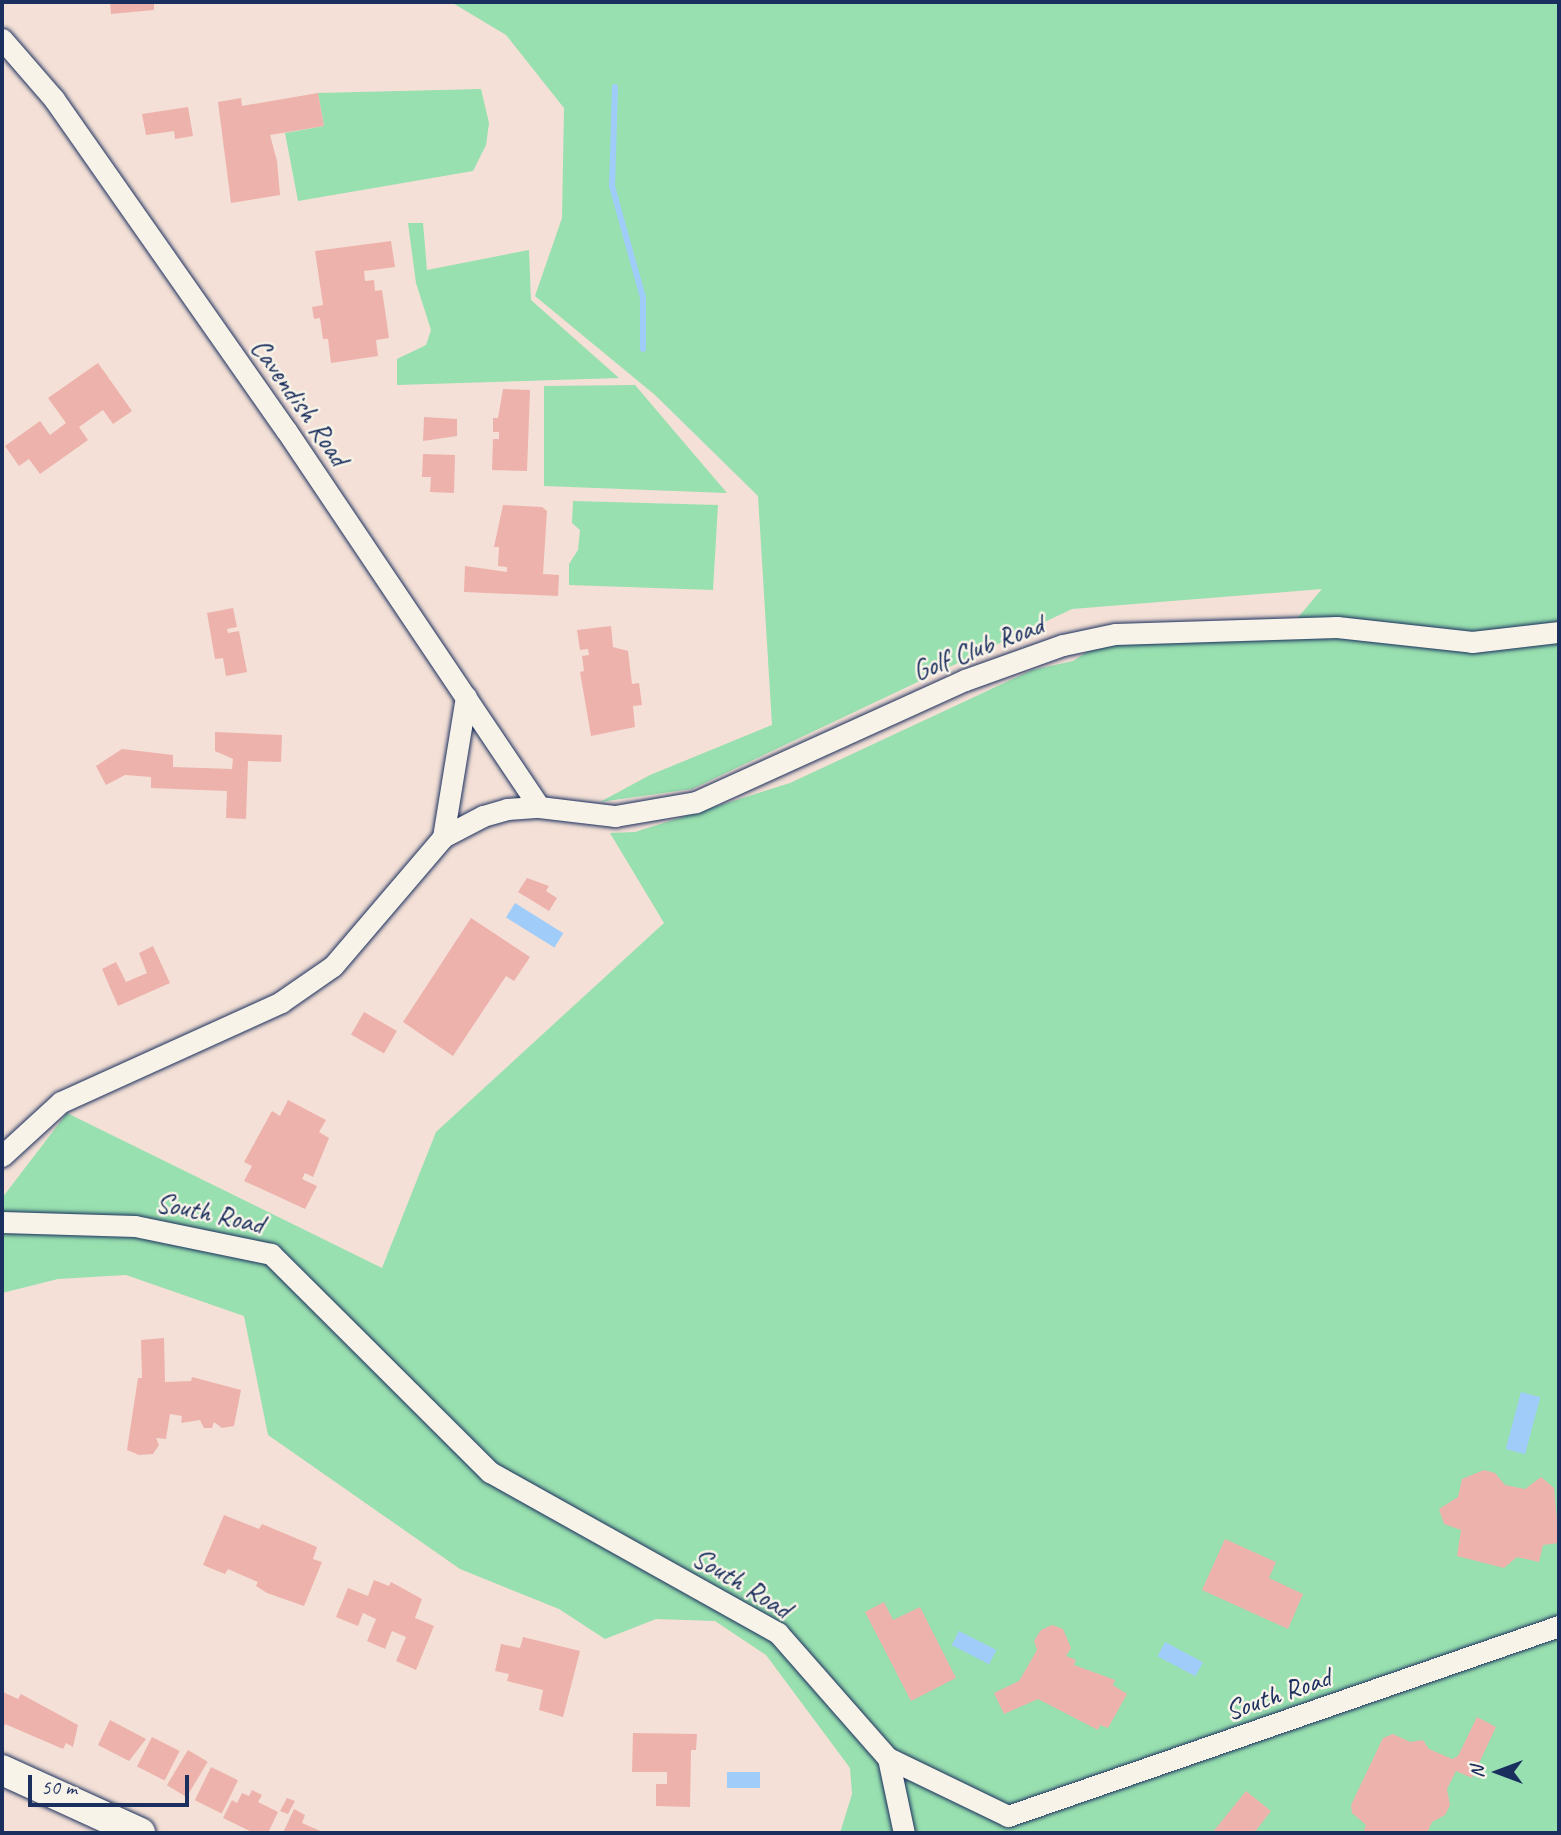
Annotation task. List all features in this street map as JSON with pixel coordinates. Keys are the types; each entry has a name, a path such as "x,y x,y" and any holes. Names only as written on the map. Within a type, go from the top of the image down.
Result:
{"main road":[{"path":"2,1770 140,1833"}],"street":[{"name":"Cavendish Road","path":"2,39 62,110 286,429 539,807"},
{"name":"Golf Club Road","path":"443,837 483,816 539,807 615,816 696,802 965,680 1063,645 1115,634 1337,627 1472,642 1559,632"},
{"path":"2,1156 61,1102 281,1002 333,966 443,837 466,697"},
{"name":"South Road","path":"2,1222 135,1226 271,1254 490,1472 778,1633 888,1758 1008,1816 1559,1626"},
{"path":"888,1758 904,1833"}],"green space":[{"path":"451,2 1559,2 1559,1833 840,1833 852,1794 850,1768 766,1655 715,1621 656,1619 605,1639 559,1609 460,1569 268,1435 244,1316 126,1275 58,1279 2,1293 2,1198 67,1113 382,1268 436,1132 664,923 610,833 635,832 790,783 1032,670 1073,661 1115,634 1295,621 1322,589 1072,609 692,789 600,802 650,775 772,725 758,496 655,395 535,296 562,218 564,108 506,35"},
{"path":"481,89 489,123 486,145 473,171 298,201 285,133 324,126 318,93"},
{"path":"408,223 423,223 427,270 529,250 531,300 619,378 397,385 397,359 426,345 431,330 416,283"},
{"path":"635,385 727,493 544,486 544,386"},
{"path":"573,501 718,505 713,590 569,585 569,564 578,550 580,530 572,523"}],"water":[{"path":"515,903 563,933 554,948 506,917"},
{"path":"1521,1392 1540,1397 1525,1454 1506,1449"},
{"path":"959,1631 996,1650 989,1664 952,1645"},
{"path":"1165,1642 1203,1662 1195,1676 1157,1656"},
{"path":"727,1772 760,1772 760,1788 727,1788"}],"building":[{"path":"110,2 154,2 154,10 111,14"},
{"path":"318,93 324,126 270,135 277,161 280,195 231,203 218,102 241,98 242,106"},
{"path":"188,107 193,136 175,139 174,131 146,135 142,114"},
{"path":"391,241 395,267 364,271 365,281 374,280 375,291 382,290 389,338 376,340 378,356 331,363 328,339 323,339 320,318 314,319 312,307 323,305 315,251"},
{"path":"98,363 132,411 113,424 103,410 79,427 88,440 40,474 29,459 19,466 5,446 40,421 50,435 66,423 48,398"},
{"path":"503,389 530,390 527,471 492,470 493,439 499,439 499,432 493,432 493,418 498,418"},
{"path":"424,417 457,419 457,436 423,441"},
{"path":"423,454 455,455 454,493 430,492 431,477 422,477"},
{"path":"503,505 542,507 547,511 543,574 559,575 558,596 464,592 465,566 507,572 507,567 498,566 499,547 494,547"},
{"path":"233,608 237,627 227,629 228,633 239,631 247,672 226,676 223,658 215,659 207,613"},
{"path":"611,626 613,647 628,651 632,684 639,683 642,705 633,706 635,727 591,736 580,672 584,671 582,656 589,655 588,649 580,650 577,630"},
{"path":"215,732 282,735 281,762 248,761 246,819 226,818 227,791 151,788 151,777 125,775 106,785 96,766 122,749 173,755 173,767 232,769 233,759 215,751"},
{"path":"527,878 549,886 546,891 557,898 549,911 518,892"},
{"path":"471,918 530,957 514,981 506,976 453,1056 403,1022"},
{"path":"153,946 170,983 118,1006 102,969 116,962 126,982 147,973 139,953"},
{"path":"364,1012 397,1031 384,1054 351,1035"},
{"path":"288,1100 326,1120 319,1132 329,1138 313,1177 305,1173 302,1179 317,1186 305,1209 244,1181 252,1166 244,1162 272,1111 280,1116"},
{"path":"164,1338 165,1382 191,1381 192,1377 241,1390 234,1426 222,1428 214,1422 212,1428 204,1428 200,1420 181,1423 182,1416 170,1414 166,1439 156,1438 159,1445 153,1454 139,1455 127,1450 138,1378 142,1378 141,1340"},
{"path":"1484,1470 1495,1473 1505,1485 1525,1489 1541,1477 1554,1488 1559,1543 1543,1545 1539,1562 1517,1557 1504,1568 1457,1556 1461,1530 1444,1524 1439,1509 1458,1497 1462,1479"},
{"path":"224,1515 259,1529 262,1524 317,1547 313,1559 322,1562 304,1606 267,1593 256,1586 258,1582 228,1569 225,1574 203,1565"},
{"path":"1225,1539 1276,1562 1269,1578 1303,1594 1288,1629 1202,1590"},
{"path":"374,1580 389,1586 391,1582 422,1599 415,1618 434,1626 416,1670 396,1661 406,1637 392,1631 385,1649 367,1641 376,1619 363,1613 358,1626 336,1617 348,1588 368,1596"},
{"path":"884,1602 893,1620 920,1607 956,1678 911,1701 865,1612"},
{"path":"1052,1625 1063,1629 1071,1648 1066,1656 1076,1660 1074,1665 1115,1680 1113,1685 1127,1694 1108,1728 1100,1725 1098,1730 1038,1699 1004,1714 994,1693 1019,1681 1037,1650 1034,1641 1041,1630"},
{"path":"523,1637 580,1651 563,1717 539,1710 543,1690 507,1681 509,1674 495,1671 501,1644 520,1648"},
{"path":"2,1687 3,1692 18,1699 21,1694 78,1725 73,1747 66,1743 63,1749 5,1724 2,1732"},
{"path":"1477,1717 1496,1727 1472,1778 1456,1771 1447,1789 1450,1805 1445,1815 1432,1822 1427,1833 1363,1833 1366,1825 1352,1813 1351,1805 1383,1738 1393,1734 1410,1742 1423,1740 1429,1749 1452,1759 1458,1756"},
{"path":"110,1720 146,1739 129,1761 98,1745"},
{"path":"633,1733 697,1734 696,1750 691,1750 690,1807 656,1806 656,1784 667,1784 667,1772 632,1772"},
{"path":"152,1737 180,1751 165,1780 137,1766"},
{"path":"188,1750 208,1762 187,1797 167,1785"},
{"path":"211,1767 238,1780 222,1813 195,1800"},
{"path":"252,1790 262,1795 258,1802 278,1812 268,1833 254,1833 223,1818 232,1800 237,1803 242,1793 249,1796"},
{"path":"1246,1791 1271,1811 1254,1833 1212,1833"},
{"path":"287,1798 295,1801 288,1814 280,1811"},
{"path":"294,1809 305,1815 302,1823 325,1833 283,1833"}],"waterway":[{"path":"615,87 612,186 643,298 643,349"}]}
